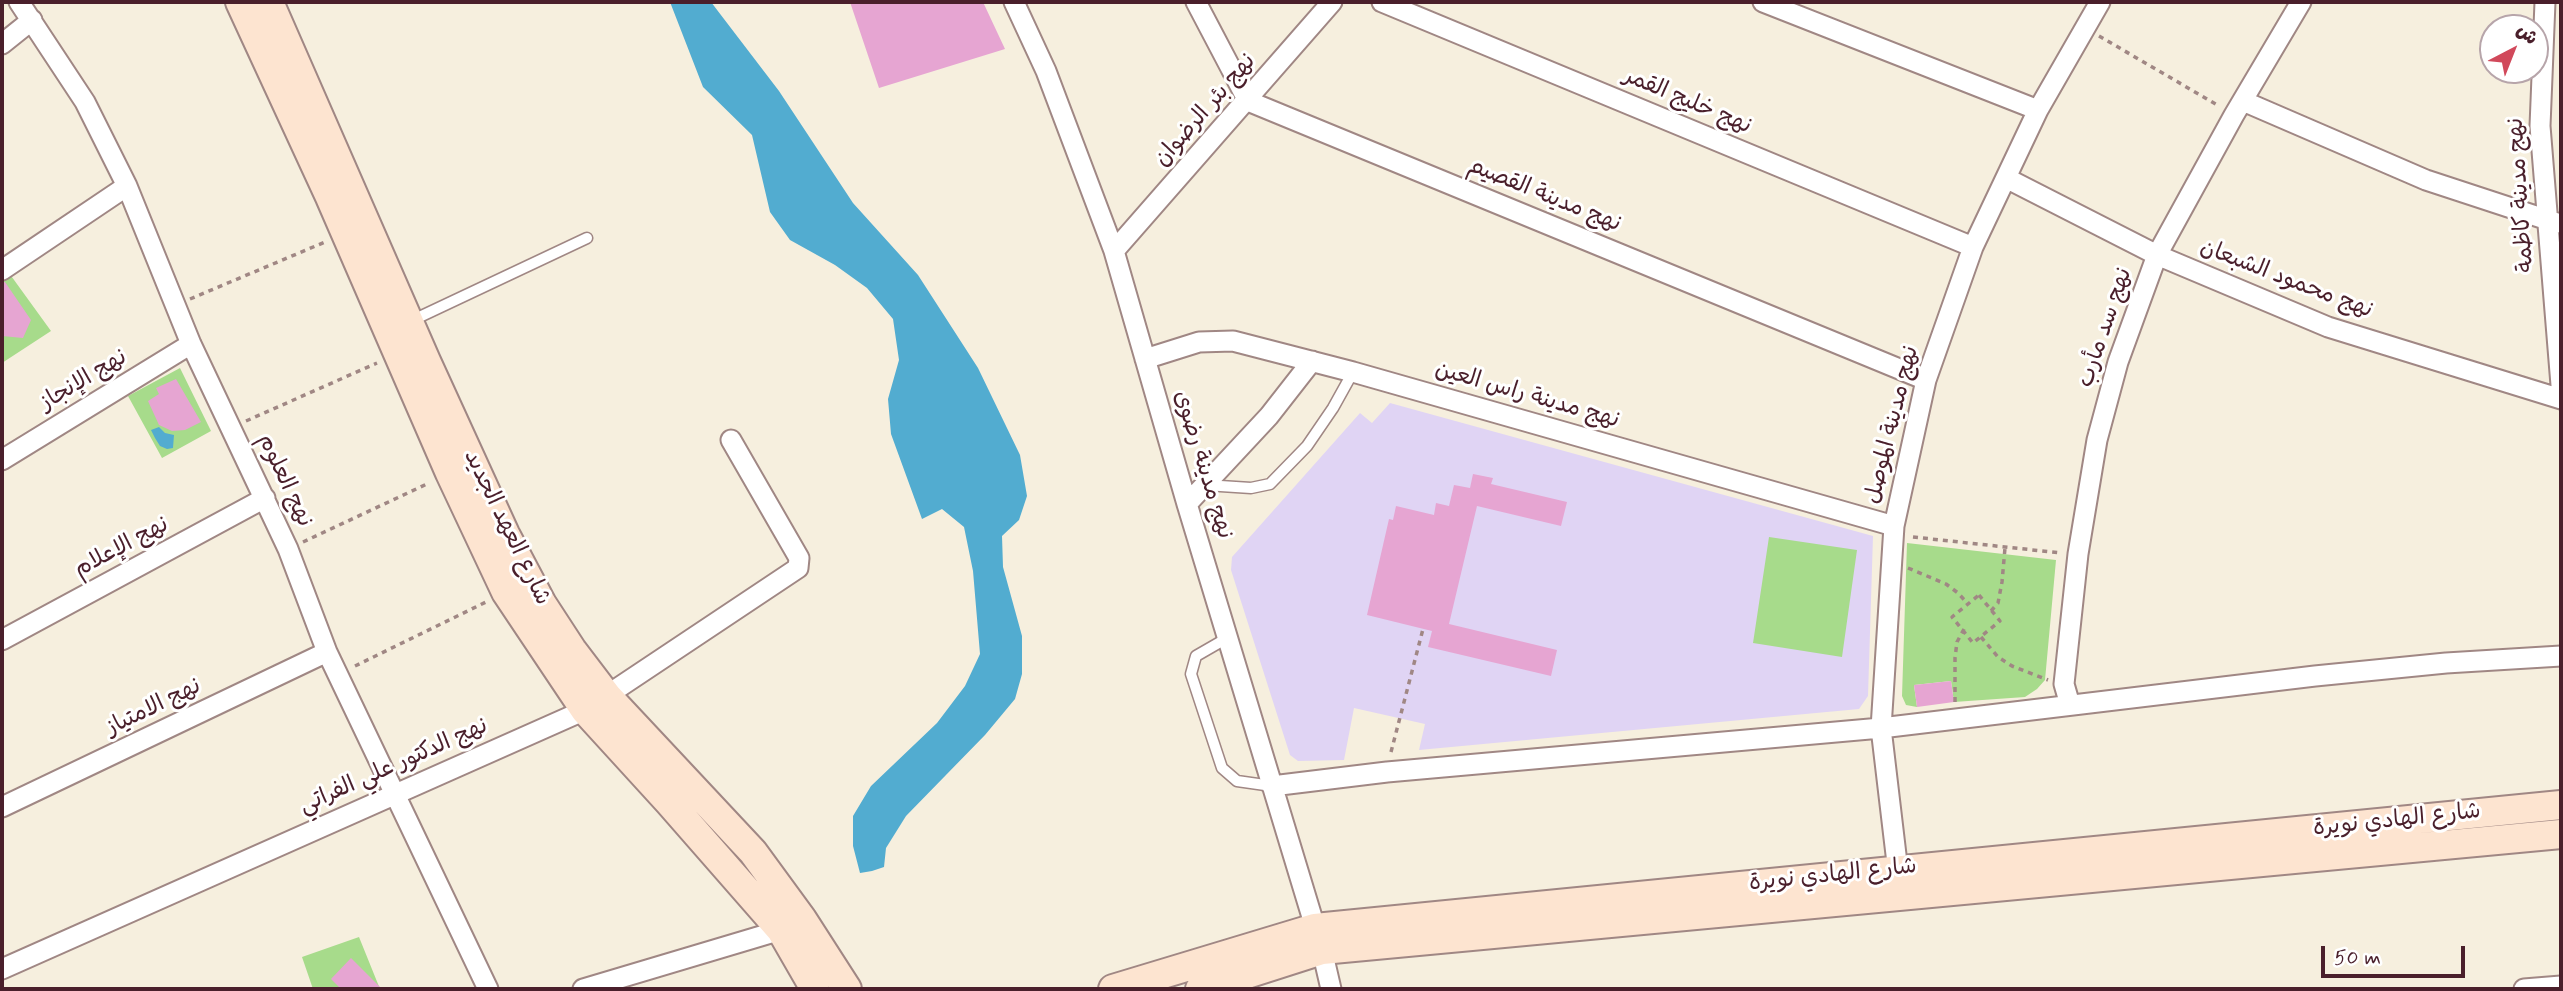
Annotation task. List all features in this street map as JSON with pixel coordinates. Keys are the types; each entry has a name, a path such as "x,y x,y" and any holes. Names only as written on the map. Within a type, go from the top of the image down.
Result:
{"main road":[{"name":"شارع العهد الجديد","path":"240,2 450,473 506,592 713,850 781,930 815,989"},
{"name":"شارع العهد الجديد","path":"269,2 409,322 522,568 572,650 596,703 753,852 802,919 847,989"},
{"name":"شارع الهادي نويرة","path":"1113,989 1319,939 1898,882 2561,805"},
{"name":"شارع الهادي نويرة","path":"1898,882 2561,834"},
{"name":"شارع الهادي نويرة","path":"1200,989 1319,939"}],"street":[{"name":"نهج العلوم","path":"19,2 85,102 127,186 191,344 288,549 337,675 488,989"},
{"name":"نهج مدينة رضوى","path":"1014,2 1046,71 1114,251 1187,504 1319,939 1331,989"},
{"path":"1196,2 1248,101"},
{"name":"نهج بئر الرضوان","path":"1114,251 1332,2"},
{"name":"نهج خليج القمر","path":"1382,2 1973,247"},
{"path":"1763,2 2038,110"},
{"name":"نهج مدينة الموصل","path":"1898,882 1881,728 1893,530 1926,380 1973,247 2038,110 2100,2"},
{"name":"نهج سد مأرب","path":"2070,705 2064,684 2087,484 2118,362 2157,255 2238,108 2301,2"},
{"path":"2,44 32,20"},
{"name":"نهج مدينة كاظمة","path":"2541,84 2540,126 2554,222 2561,384"},
{"name":"نهج مدينة القصيم","path":"1248,101 1926,380"},
{"path":"2238,108 2426,180 2554,222"},
{"name":"نهج محمود الشبعان","path":"2006,177 2157,255 2328,327 2561,399"},
{"path":"2,270 127,186"},
{"name":"نهج مدينة راس العين","path":"1145,359 1199,342 1233,341 1353,372 1893,530"},
{"name":"نهج الإنجاز","path":"2,460 191,344"},
{"path":"1187,504 1269,416 1312,361"},
{"name":"نهج الدكتور علي الفراتي","path":"2,969 596,703 798,568 799,558 731,440"},
{"name":"نهج الإعلام","path":"2,640 265,498"},
{"name":"نهج الامتياز","path":"2,807 327,652"},
{"path":"1272,786 1387,772 1881,728 2315,676 2446,663 2561,656"},
{"path":"583,989 781,930"},
{"path":"2525,989 2561,986"}],"lane":[{"path":"409,322 587,239"},
{"path":"1205,485 1251,488 1270,484 1307,446 1353,372"},
{"path":"1229,637 1196,656 1191,674 1222,768 1237,781 1272,786"}],"path":[{"path":"2085,28 2238,108"},
{"path":"176,305 345,233"},
{"path":"232,428 397,354"},
{"path":"288,549 450,473"},
{"path":"1893,530 2005,548 2078,554"},
{"path":"1991,611 1998,603 2005,548"},
{"path":"1891,561 1946,584 1968,604"},
{"path":"337,675 506,592"},
{"path":"1979,595 1991,611 2000,621 1973,643 1952,617 1979,595"},
{"path":"1387,772 1423,629"},
{"path":"1955,719 1955,658 1957,642 1964,629"},
{"path":"1981,636 1990,649 2012,666 2045,680 2064,684"}],"shaded area":[{"path":"1390,403 1873,536 1868,696 1859,709 1419,750 1425,724 1354,708 1344,760 1298,761 1290,755 1231,570 1232,557 1360,413 1372,423"}],"green space":[{"path":"9,273 51,331 2,363 2,277"},
{"path":"180,368 211,431 162,458 128,396"},
{"path":"1769,537 1857,550 1842,657 1753,643"},
{"path":"1907,543 2056,560 2045,680 2037,689 2025,697 1954,702 1951,681 1914,685 1917,707 1906,705 1902,696"},
{"path":"359,937 380,989 313,989 302,957"}],"water":[{"path":"670,2 711,2 779,91 853,203 918,275 978,368 1020,455 1027,496 1019,520 1002,536 1003,567 1022,636 1022,674 1015,699 985,735 906,816 886,848 884,867 872,871 860,873 853,846 853,816 871,786 937,723 965,686 980,654 973,571 964,527 942,509 922,519 891,434 888,399 899,360 893,319 867,288 835,265 790,240 770,212 752,135 703,87"},
{"path":"159,427 165,433 174,435 173,448 160,446 151,430"}],"building":[{"path":"850,2 983,2 1005,49 879,88"},
{"path":"2,282 5,282 31,320 23,338 2,336"},
{"path":"176,379 201,422 185,430 172,431 159,425 148,401 159,394 156,388"},
{"path":"1473,474 1493,478 1491,484 1567,502 1561,526 1477,506 1449,624 1557,650 1551,676 1428,647 1432,631 1367,615 1389,519 1393,520 1396,506 1434,515 1436,503 1449,506 1454,485 1470,488"},
{"path":"1951,681 1954,702 1917,707 1914,685"},
{"path":"351,958 382,989 341,989 331,979"}]}
